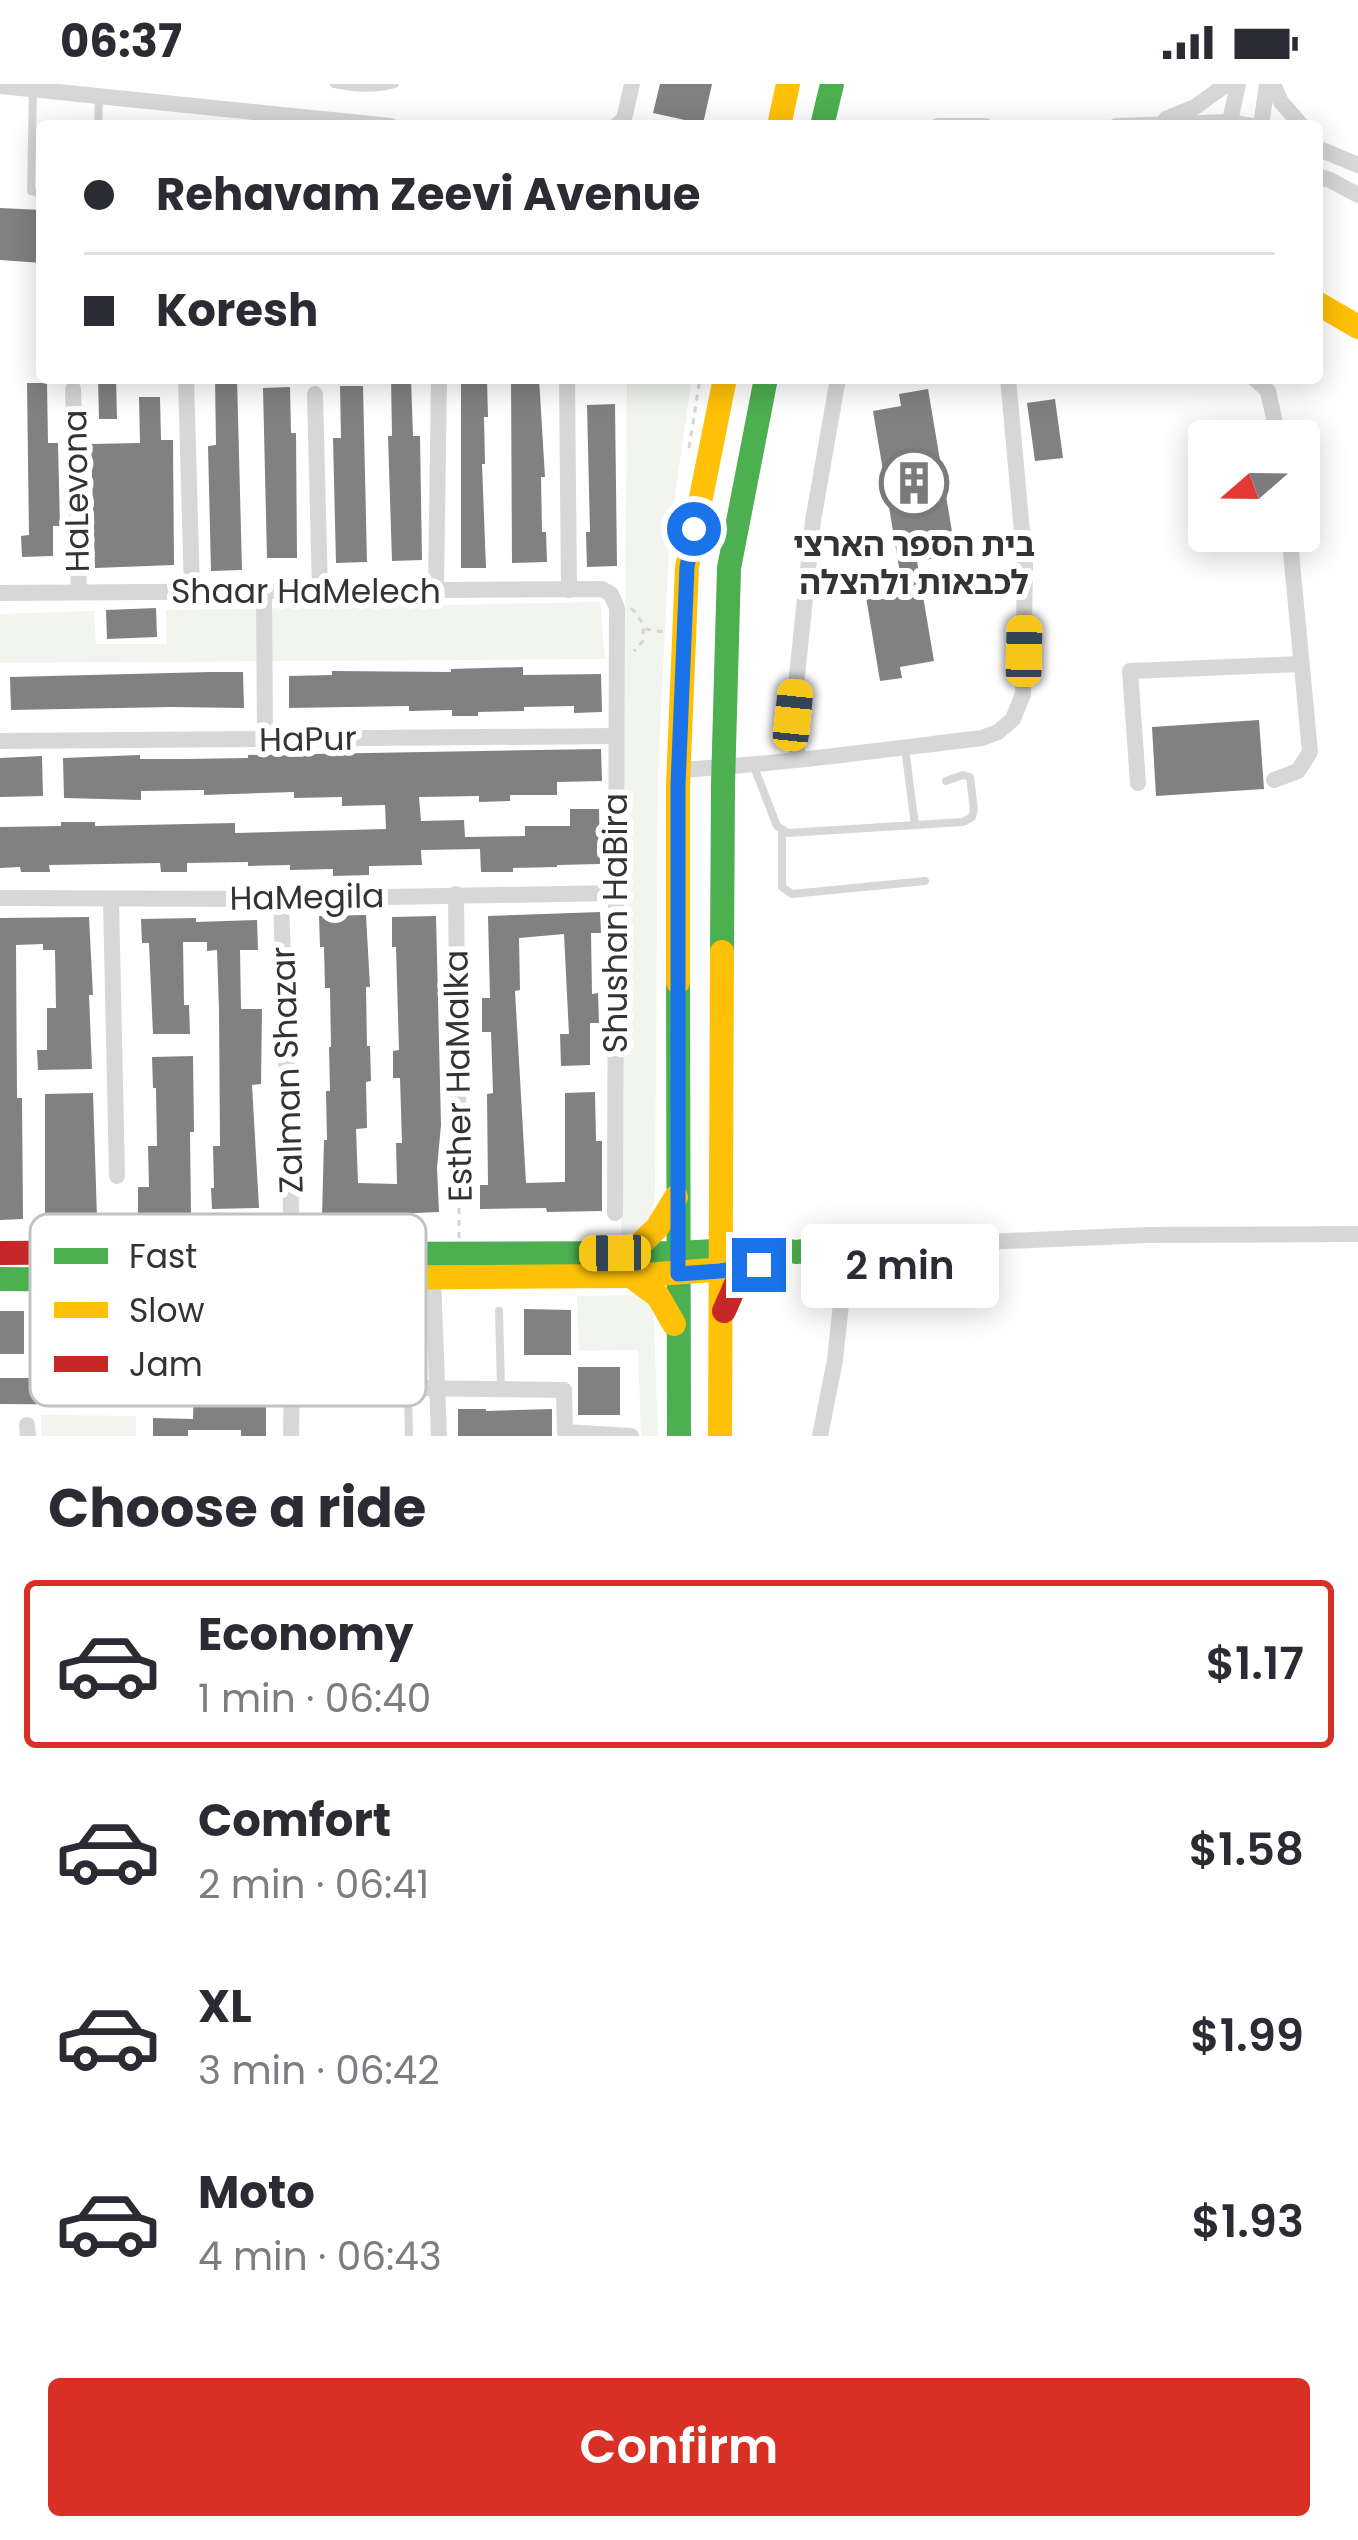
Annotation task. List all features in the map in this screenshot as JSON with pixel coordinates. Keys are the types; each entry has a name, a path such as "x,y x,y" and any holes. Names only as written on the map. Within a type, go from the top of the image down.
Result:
{"main road":[{"path":"780,120 788,84"},
{"path":"823,120 832,84"},
{"path":"1323,307 1358,327"},
{"path":"679,1436 679,770 687,567 724,384"},
{"path":"720,1436 729,568 768,384"},
{"path":"631,1265 664,1223 677,1193"},
{"path":"720,1262 770,1248 796,1252"},
{"path":"720,1320 739,1277 796,1252 838,1248"},
{"path":"0,1253 30,1253"},
{"path":"426,1254 631,1265 666,1301 679,1336"},
{"path":"426,1278 631,1265 759,1265"},
{"path":"0,1279 30,1279"}],"street":[{"path":"621,120 632,84"},
{"path":"1163,120 1196,107 1227,84"},
{"path":"1229,120 1238,84"},
{"path":"1259,120 1270,84"},
{"path":"1270,84 1296,120"},
{"path":"0,86 333,120"},
{"path":"1323,142 1350,161"},
{"path":"1323,177 1358,195"},
{"path":"186,384 192,591"},
{"path":"436,590 439,384"},
{"path":"567,384 568,590"},
{"path":"798,758 793,715 813,521 837,384"},
{"path":"679,770 753,766 982,738 1013,719 1023,694 1025,566 1010,384"},
{"path":"1260,384 1268,391 1274,420"},
{"name":"HaLevona","path":"74,389 79,592"},
{"path":"315,394 320,591"},
{"path":"1274,780 1298,771 1310,752 1291,552"},
{"name":"Shaar HaMelech","path":"0,593 602,589 611,594"},
{"path":"264,591 265,740"},
{"name":"Shushan HaBira","path":"611,594 617,608 615,1213"},
{"path":"1138,784 1130,671 1301,664"},
{"name":"HaPur","path":"0,740 616,736"},
{"name":"HaMegila","path":"0,898 614,893"},
{"name":"Esther HaMalka","path":"456,894 459,1185"},
{"path":"111,898 117,1177"},
{"name":"Zalman Shazar","path":"281,899 291,1214"},
{"path":"820,1436 835,1360 838,1248 1148,1234 1358,1234"},
{"path":"433,1278 439,1436"},
{"path":"426,1389 564,1390 565,1432 631,1436"},
{"path":"291,1436 292,1406"}],"lane":[{"path":"334,84 379,88 395,84"},
{"path":"33,90 31,191 36,192"},
{"path":"98,120 99,96"},
{"path":"905,747 915,825"},
{"path":"753,766 782,831 782,887 792,894 926,881"},
{"path":"782,831 963,822 972,817 970,777 946,782"},
{"path":"499,1311 501,1389"},
{"path":"408,1406 409,1436"}],"path":[{"path":"644,628 670,632"},
{"name":"Esther HaMalka","path":"455,1255 459,1185"}],"shaded area":[{"path":"627,384 691,384 670,530 658,772 655,1195 651,1220 621,1237"},
{"path":"600,602 605,659 0,663 0,614 94,611 96,644 167,644 166,610"},
{"path":"653,1295 658,1436 641,1436 638,1350 579,1351 577,1296"},
{"path":"41,1415 136,1416 136,1436 41,1436"}],"building":[{"path":"660,84 712,84 704,120 653,113"},
{"path":"0,208 36,210 36,263 0,260"},
{"path":"27,383 36,383 47,384 48,443 58,443 60,526 53,526 53,556 22,557 21,536 29,535"},
{"path":"98,384 116,384 117,419 99,419"},
{"path":"215,384 237,384 242,570 211,571 208,446 216,445"},
{"path":"391,384 411,384 413,436 420,436 422,560 392,561 388,436 392,436"},
{"path":"461,384 487,384 482,464 486,568 461,568"},
{"path":"511,384 539,384 545,477 541,477 542,532 546,532 547,562 512,563"},
{"path":"340,386 363,386 367,562 336,563 333,438 341,438"},
{"path":"290,387 291,433 296,433 297,558 267,558 263,388"},
{"name":"בית הספר הארצי לכבאות ולהצלה","path":"928,389 956,555 917,561 934,661 900,667 902,678 880,681 863,579 900,573 873,411 901,406 899,394"},
{"path":"139,397 160,397 161,440 173,440 174,565 95,568 91,444 140,443"},
{"path":"1055,399 1063,458 1035,461 1027,403"},
{"path":"615,404 617,566 587,567 587,405"},
{"path":"156,608 157,637 107,639 106,610"},
{"path":"523,667 523,675 601,674 602,712 574,713 574,706 524,707 524,711 452,716 452,710 409,711 409,706 289,708 289,676"},
{"path":"243,672 244,708 11,710 10,677"},
{"path":"1259,720 1264,789 1156,796 1152,727"},
{"path":"601,749 602,781 557,782 557,795 510,795 510,801 479,802 479,796 419,797 421,821 464,820 465,837 525,836 525,826 570,826 570,809 599,809 600,864 481,872 480,849 421,850 422,865 369,866 369,875 333,876 333,869 290,870 290,865 248,866 248,862 187,863 187,872 161,872 160,863 49,865 50,872 0,868 0,827 95,822 95,826 235,823 235,833 386,829 385,805 342,806 342,797 294,798 294,792 141,791 141,800 64,798 63,758"},
{"path":"42,756 43,796 0,797 0,758"},
{"path":"600,912 601,933 591,933 592,994 598,993 599,1023 590,1023 590,1065 561,1066 560,1034 569,1034 564,934 519,938 520,990 515,991 526,1183 565,1182 565,1093 595,1092 596,1141 602,1141 602,1211 480,1209 480,1185 488,1185 487,1094 493,1093 491,1032 482,1032 482,998 490,998 488,916"},
{"path":"366,915 371,1081 366,1082 367,1128 356,1129 358,1183 397,1184 396,1143 402,1143 400,1078 393,1078 393,1051 399,1050 392,917 436,916 439,1212 322,1214 331,1047 330,988 325,988 319,916"},
{"path":"89,917 92,1069 38,1070 37,1050 47,1050 47,1008 56,1008 55,950 43,950 43,944 16,945 23,1219 0,1220 0,918"},
{"path":"196,918 196,922 257,920 258,950 240,950 241,1009 262,1009 261,1084 252,1085 259,1208 212,1209 213,1146 220,1146 219,1010 217,950 207,951 207,942 183,942 184,1005 189,1005 190,1034 153,1034 149,943 142,943 141,919"},
{"path":"193,1056 191,1214 138,1214 138,1187 149,1187 148,1146 157,1146 152,1057"},
{"path":"93,1093 97,1214 45,1214 45,1094"},
{"path":"524,1309 571,1310 571,1355 524,1355"},
{"path":"0,1311 24,1311 24,1354 0,1354"},
{"path":"578,1367 620,1367 620,1415 578,1415"},
{"path":"0,1378 30,1378 30,1404 0,1404"},
{"path":"193,1406 266,1406 266,1436 241,1436 241,1430 188,1430 188,1436 153,1436 153,1418 193,1419"},
{"path":"458,1409 552,1409 552,1436 458,1436"}],"traffic: fast":[{"path":"823,120 832,84"},
{"path":"722,952 729,568 765,384"},
{"path":"678,982 679,1436"},
{"path":"426,1254 830,1248"},
{"path":"0,1279 30,1279"}],"traffic: slow":[{"path":"780,120 788,84"},
{"path":"1323,307 1358,327"},
{"path":"678,982 678,785 687,567 724,384"},
{"path":"720,1436 722,952"},
{"path":"631,1253 657,1228 676,1197"},
{"path":"426,1277 631,1276 739,1268"},
{"path":"631,1276 658,1296 674,1324"}],"traffic: jam":[{"path":"0,1253 30,1253"},
{"path":"724,1311 739,1277 759,1265"}],"place":[{"name":"בית הספר הארצי לכבאות ולהצלה","path":"914,483"}],"route":[{"path":"694,529 687,567 678,785 678,1274 759,1265"}]}
